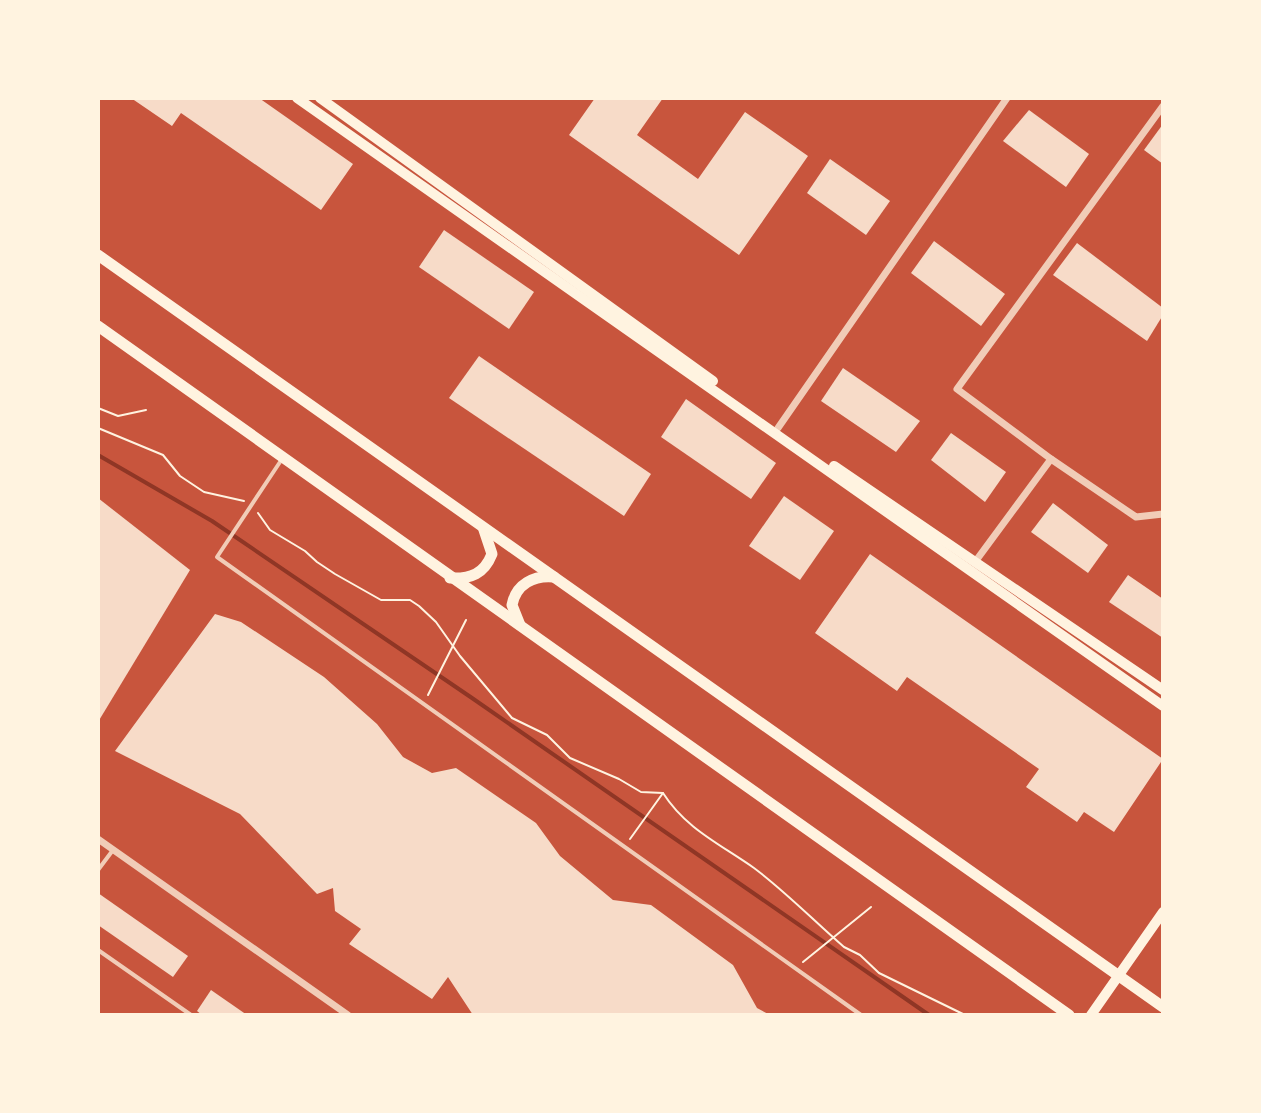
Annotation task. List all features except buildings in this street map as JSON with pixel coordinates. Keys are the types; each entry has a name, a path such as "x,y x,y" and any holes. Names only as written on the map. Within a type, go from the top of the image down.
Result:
{"main road":[{"path":"297,98 1163,706"},
{"path":"320,98 778,428 1163,690"},
{"path":"98,255 1163,1007"},
{"path":"98,326 1069,1015"},
{"path":"450,578 479,574 489,561 491,547 482,526"},
{"path":"522,629 513,612 513,597 523,585 535,578 555,577"},
{"path":"1091,1015 1163,912"}],"street":[{"path":"778,428 1007,98"},
{"path":"1163,106 957,389 1136,517 1163,514"},
{"path":"975,562 1051,459"},
{"path":"98,839 348,1015"}],"lane":[{"path":"282,459 217,557 861,1015"},
{"path":"98,870 113,850"},
{"path":"98,950 191,1015"}],"path":[{"path":"98,408 118,416 146,410"},
{"path":"98,428 163,455 180,476 204,492 243,501 262,516 270,530 381,600 410,600 436,622 512,718 547,735 570,758 641,792 663,793"},
{"path":"424,704 466,620"},
{"path":"624,847 663,793"},
{"path":"663,793 672,807 704,837 754,868 844,947 860,955 879,973 965,1015"},
{"path":"795,968 871,907"}],"waterway":[{"path":"98,455 212,521 929,1015"}]}
